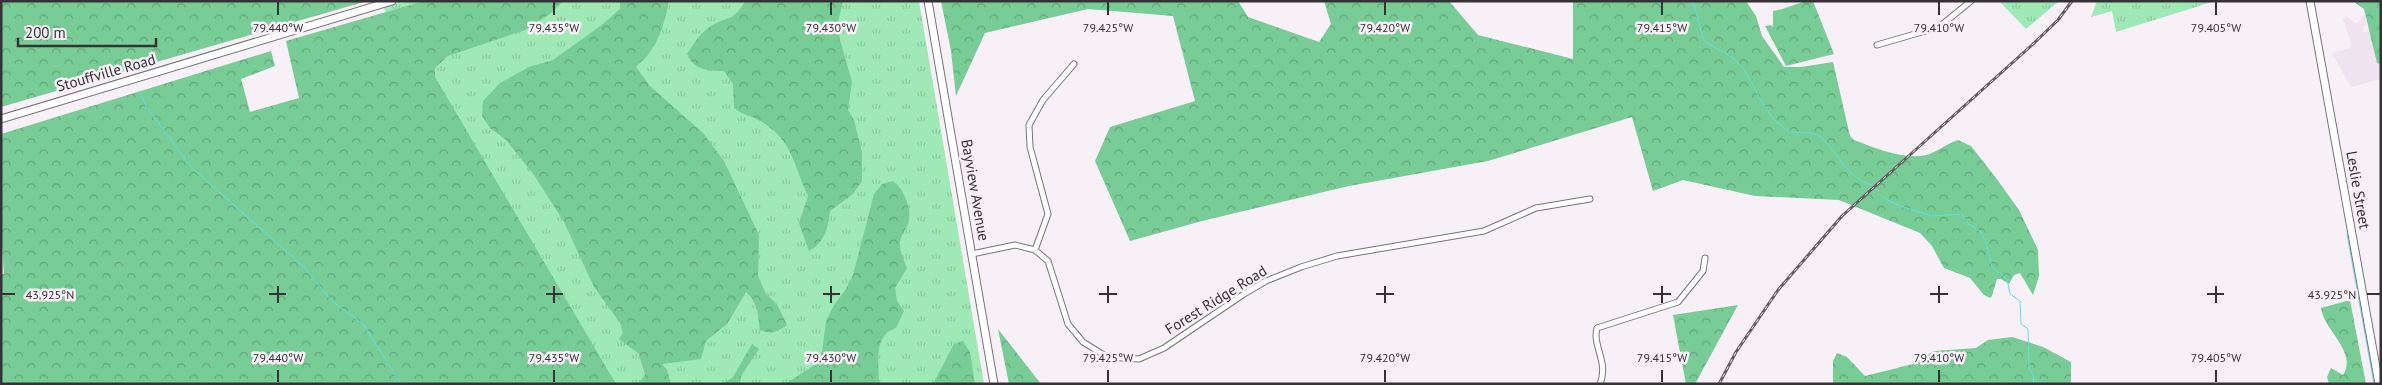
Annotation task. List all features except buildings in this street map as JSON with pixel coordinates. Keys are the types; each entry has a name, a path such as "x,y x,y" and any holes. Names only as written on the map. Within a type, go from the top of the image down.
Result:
{"main road":[{"name":"Stouffville Road","path":"1,119 392,1"},
{"name":"Bayview Avenue","path":"928,1 994,384"},
{"name":"Leslie Street","path":"2310,1 2379,384"}],"street":[{"path":"1877,45 1939,27 1971,1"},
{"path":"972,254 1015,245 1035,250 1048,214 1030,147 1030,125 1032,118 1050,90 1074,64"},
{"name":"Forest Ridge Road","path":"1035,250 1048,260 1068,324 1083,342 1107,357 1139,359 1164,348 1266,281 1301,267 1337,256 1484,231 1536,208 1590,199"},
{"path":"1600,384 1603,364 1595,335 1597,328 1678,302 1702,271 1705,258"}],"shaded area":[{"path":"2368,1 2374,1 2362,32 2372,32 2381,51 2381,79 2351,87 2332,53 2352,47 2343,19 2346,16 2356,24 2363,17"}],"green space":[{"path":"1,1 367,1 1,107"},
{"path":"401,1 919,1 984,384 580,384 585,339 383,7"},
{"path":"424,1 563,1 550,14 525,30 448,56 435,68 435,77 616,384 1,384 1,274 4,274 1,230 1,134 271,51 275,66 241,79 250,112 299,98 286,41"},
{"path":"620,1 669,1 659,37 647,56 636,67 650,86 703,133 724,161 759,235 758,276 766,294 777,304 787,325 774,332 760,330 755,304 746,292 727,324 706,341 701,359 662,364 667,370 671,384 638,384 645,375 639,354 619,339 623,333 620,323 594,287 564,222 534,175 506,140 490,128 482,116 483,101 500,83 529,67 553,60 603,24 620,9"},
{"path":"745,1 843,1 838,22 840,40 852,82 848,110 854,120 862,152 862,181 853,194 830,211 825,234 819,243 809,251 799,223 808,196 787,146 773,130 762,122 734,108 733,84 724,71 707,70 697,66 687,54 704,32 711,26 734,16"},
{"path":"941,1 1238,1 1248,17 1319,42 1331,24 1324,1 1449,1 1478,35 1573,59 1573,1 1746,1 1756,16 1762,36 1784,67 1801,67 1833,62 1850,136 1854,140 1898,155 1908,156 1930,154 1958,140 1971,146 2019,210 2038,250 2039,276 2033,295 2020,273 2014,275 2009,284 2001,279 1997,279 1990,298 1984,295 1970,278 1944,268 1932,246 1920,233 1839,200 1755,196 1683,180 1653,191 1632,117 1488,161 1349,186 1202,221 1130,241 1095,161 1110,127 1195,101 1173,16 1088,9 985,33 956,96 951,51"},
{"path":"1813,1 1834,54 1786,66 1765,26 1771,25 1773,27 1773,11"},
{"path":"1999,1 2059,1 2026,29"},
{"path":"2097,1 2215,1 2116,32 2112,11 2091,17"},
{"path":"2353,1 2381,1 2381,64 2377,63 2364,9"},
{"path":"893,181 904,194 909,212 908,224 900,243 907,268 895,288 897,301 904,311 896,328 884,337 879,351 879,384 785,384 813,366 822,352 826,321 853,275 874,194 882,184"},
{"path":"2350,300 2366,384 2329,384 2327,377 2331,368 2343,375 2346,358 2339,342 2323,317 2321,308"},
{"path":"1738,305 1695,384 1686,384 1673,315"},
{"path":"998,329 1041,384 1009,384"},
{"path":"2012,337 2043,347 2071,362 2071,384 1833,384 1833,361 1837,353 1847,357 1865,376 1913,364 1934,351 1976,348 1988,340"},
{"path":"963,341 970,352 975,384 933,384 954,344"},
{"path":"752,344 759,349 741,376 740,384 723,384 733,377"}],"waterway":[{"path":"1689,1 1694,5 1704,41 1729,55 1742,67 1772,117 1785,129 1819,136 1829,145 1850,172 1857,178 1872,185"},
{"path":"140,92 146,106 192,168 302,265 333,302 363,324 401,384"},
{"path":"1882,197 1900,206 1932,216 1962,214 1966,222 1981,232 1986,242 1992,267 2007,279 2010,294 2020,301 2021,324 2028,329 2029,368 2033,375 2034,384"},
{"path":"2347,234 2374,384"}],"railway":[{"path":"1719,384 1736,352 1778,290 1842,216 2032,45 2058,20 2072,1"}]}
